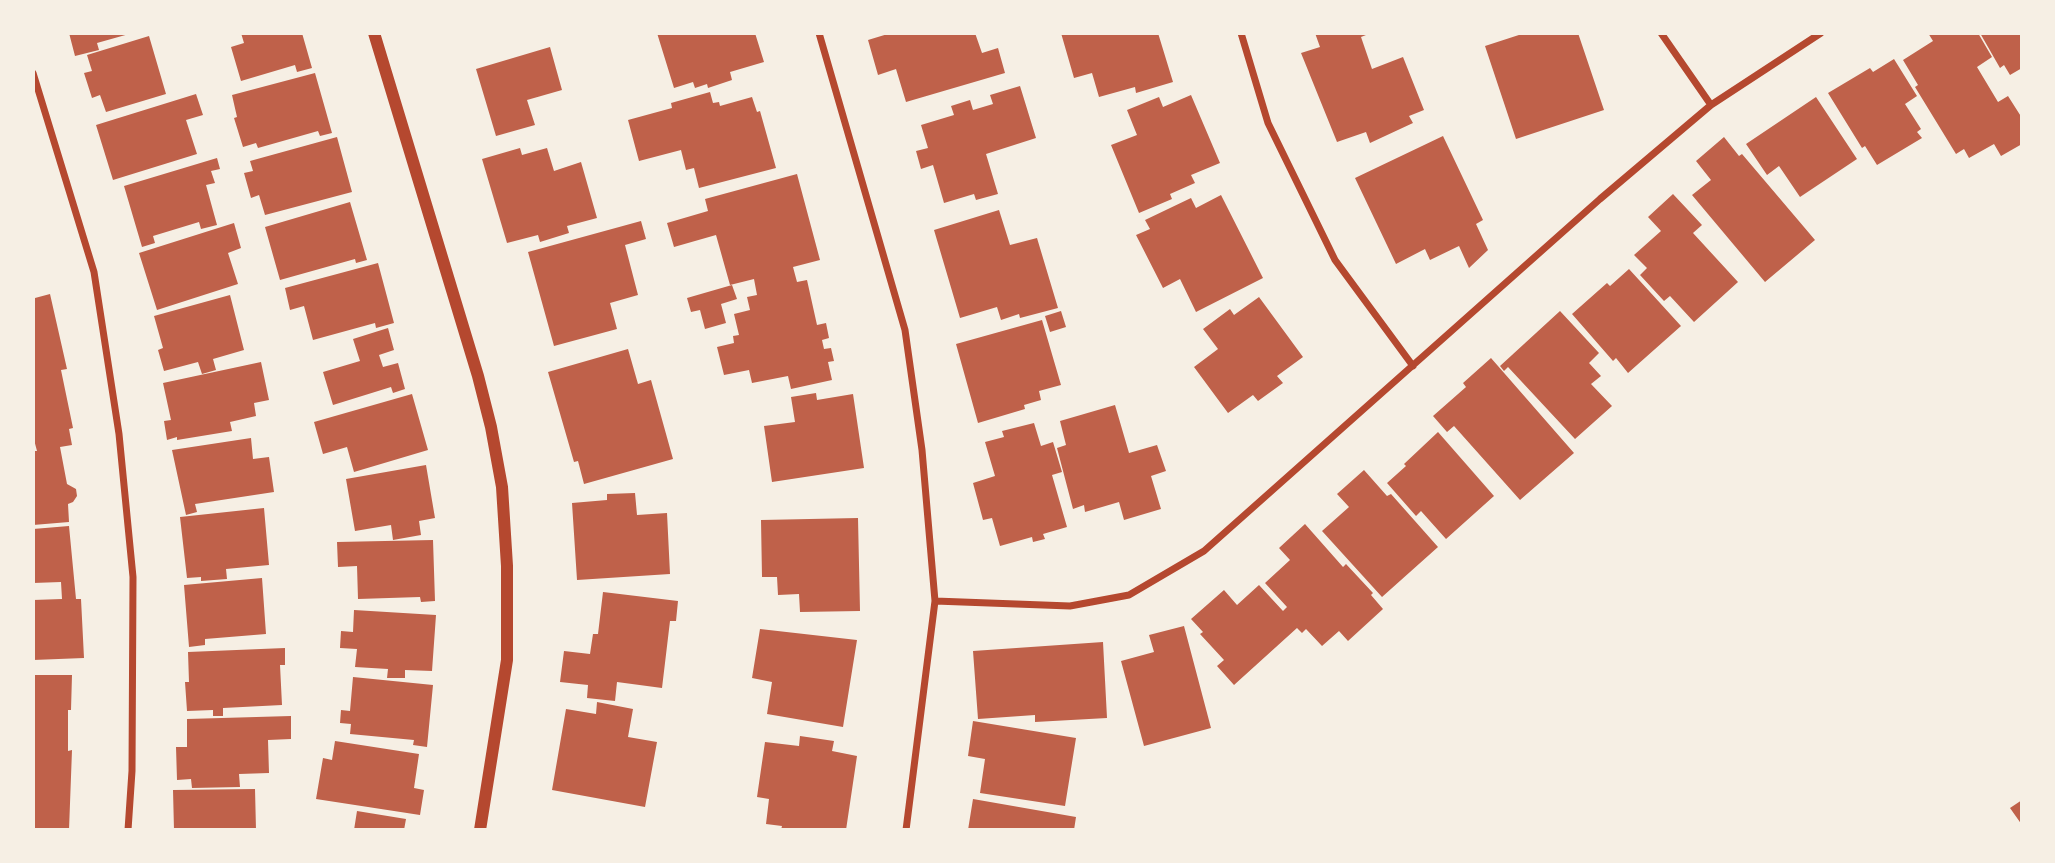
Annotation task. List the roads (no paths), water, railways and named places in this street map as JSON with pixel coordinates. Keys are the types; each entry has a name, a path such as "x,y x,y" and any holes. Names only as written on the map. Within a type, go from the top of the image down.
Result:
{"street":[{"path":"374,33 478,376 502,487 507,566 507,660 480,830"},
{"path":"819,33 905,330 922,450 935,601 906,830"},
{"path":"1241,33 1268,123 1335,260 1413,366"},
{"path":"1661,33 1711,106"},
{"path":"935,601 1070,606 1129,596 1204,551 1600,199 1711,106 1821,33"},
{"path":"33,73 94,272 119,434 133,577 132,771 128,830"}]}
